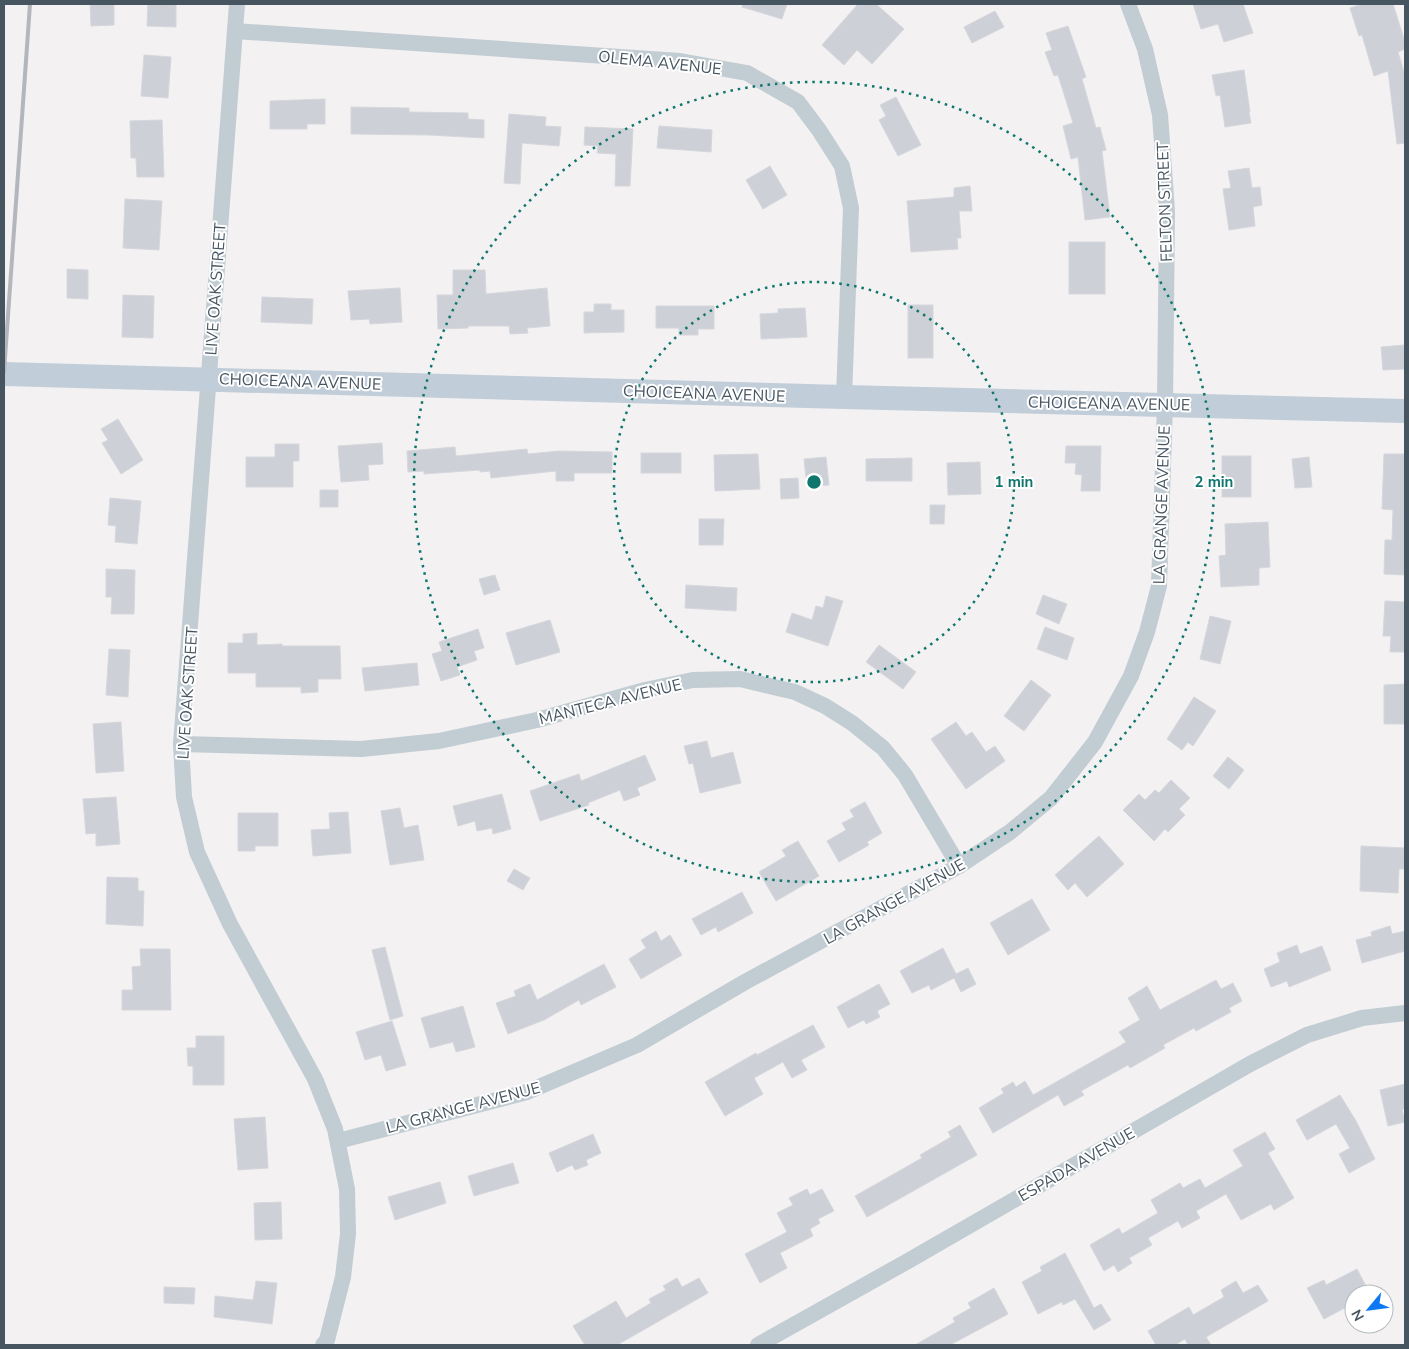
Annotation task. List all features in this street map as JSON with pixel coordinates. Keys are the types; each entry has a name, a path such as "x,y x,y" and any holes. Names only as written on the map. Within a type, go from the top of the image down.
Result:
{"street":[{"name":"LIVE OAK STREET","path":"237,4 181,744 184,796 197,852 230,924 315,1079 335,1129 346,1189 348,1234 343,1277 327,1340 324,1345"},
{"name":"FELTON STREET","path":"1128,4 1145,49 1160,115 1167,211 1165,405"},
{"name":"OLEMA AVENUE","path":"235,31 680,61 747,73 798,102 842,166 851,208 844,397"},
{"name":"CHOICEANA AVENUE","path":"4,374 1405,410"},
{"name":"LA GRANGE AVENUE","path":"338,1141 527,1092 637,1045 754,978 959,866 1010,832 1051,798 1094,742 1131,676 1148,632 1158,586 1165,405"},
{"name":"MANTECA AVENUE","path":"181,744 361,749 439,741 538,720 644,690 693,680 740,679 795,692 825,706 852,723 883,748 905,775 959,866"},
{"name":"ESPADA AVENUE","path":"758,1345 1250,1064 1307,1035 1362,1018 1405,1013"}],"building":[{"path":"90,4 114,4 114,25 91,26"},
{"path":"148,4 176,4 176,27 147,26"},
{"path":"743,4 787,4 782,19 742,7"},
{"path":"858,4 876,4 904,29 872,64 857,50 844,65 822,45"},
{"path":"1193,4 1243,4 1253,33 1224,42 1218,24 1201,29"},
{"path":"1363,4 1393,4 1405,42 1405,49 1398,52 1405,75 1405,143 1397,144 1388,71 1374,76 1362,35 1359,36 1350,8"},
{"path":"995,11 1004,27 972,43 964,27"},
{"path":"1068,26 1086,77 1082,79 1096,128 1100,127 1106,150 1102,151 1110,217 1085,220 1078,157 1071,159 1063,126 1073,123 1058,75 1054,76 1045,52 1052,50 1046,33"},
{"path":"144,55 171,57 168,98 141,96"},
{"path":"1244,70 1251,123 1225,127 1220,95 1216,96 1212,75"},
{"path":"896,97 921,145 898,156 879,120 886,116 880,105"},
{"path":"325,99 325,124 307,124 307,129 270,129 270,101"},
{"path":"351,107 409,108 409,112 468,113 468,119 484,120 484,138 351,134"},
{"path":"509,114 546,117 545,126 561,127 559,146 522,143 520,184 504,183"},
{"path":"162,120 164,177 137,177 136,158 131,158 130,121"},
{"path":"659,126 712,130 711,152 657,148"},
{"path":"585,127 633,129 630,186 615,186 616,154 597,153 598,146 584,145"},
{"path":"770,166 787,195 763,209 746,180"},
{"path":"1249,168 1252,188 1260,187 1262,205 1253,207 1255,226 1229,230 1223,189 1231,188 1228,171"},
{"path":"970,186 972,211 959,211 961,238 957,238 958,249 911,252 907,201 954,197 954,188"},
{"path":"125,199 162,201 159,250 123,248"},
{"path":"1069,242 1105,242 1105,294 1069,294"},
{"path":"67,269 88,270 88,299 67,298"},
{"path":"453,270 485,270 486,294 547,288 550,326 527,328 528,333 510,334 509,326 468,326 468,328 438,329 437,295 453,295"},
{"path":"400,288 402,322 370,324 369,319 351,320 348,291"},
{"path":"123,295 154,296 153,338 122,337"},
{"path":"262,297 313,299 312,324 261,322"},
{"path":"594,304 611,304 611,310 624,310 624,332 584,333 584,312 594,312"},
{"path":"908,305 933,305 933,358 908,358"},
{"path":"656,306 714,306 714,329 698,329 698,335 679,335 679,328 656,328"},
{"path":"805,308 807,337 761,339 760,314 778,313 778,309"},
{"path":"1405,345 1405,369 1383,370 1381,347"},
{"path":"118,419 143,460 121,474 102,443 108,440 101,429"},
{"path":"382,443 383,464 368,465 369,480 341,482 338,446"},
{"path":"275,444 299,444 299,461 293,461 293,487 246,487 246,457 275,457"},
{"path":"1066,446 1101,446 1100,491 1081,491 1082,475 1075,474 1076,463 1065,463"},
{"path":"455,447 456,456 527,449 528,454 559,451 612,452 612,473 574,473 574,481 556,481 556,471 491,478 490,471 480,472 480,470 424,474 424,471 408,472 407,451"},
{"path":"641,453 681,453 681,473 641,473"},
{"path":"758,454 760,489 715,491 714,455"},
{"path":"1384,454 1405,454 1405,575 1384,574 1385,540 1392,540 1393,510 1382,509"},
{"path":"1222,456 1251,456 1251,497 1222,497"},
{"path":"826,457 829,485 807,487 804,459"},
{"path":"1309,457 1312,487 1295,488 1292,459"},
{"path":"912,458 912,481 866,481 866,459"},
{"path":"980,462 981,494 948,495 947,463"},
{"path":"798,478 799,498 781,499 780,479"},
{"path":"320,490 338,490 338,507 320,507"},
{"path":"110,498 141,501 137,544 115,542 116,526 108,525"},
{"path":"930,505 945,505 944,524 930,524"},
{"path":"699,519 724,519 723,545 699,545"},
{"path":"1268,522 1270,567 1259,568 1259,585 1221,587 1219,556 1226,555 1225,524"},
{"path":"106,569 135,570 134,614 111,614 112,597 106,597"},
{"path":"495,575 500,590 484,595 479,579"},
{"path":"686,585 737,588 736,611 685,608"},
{"path":"1043,595 1067,604 1059,624 1036,614"},
{"path":"826,596 843,601 828,646 786,632 792,613 812,620 816,606 823,608"},
{"path":"1385,601 1405,602 1405,652 1390,652 1391,636 1383,636"},
{"path":"1210,616 1231,621 1220,664 1200,659"},
{"path":"550,620 560,652 516,665 506,633"},
{"path":"1045,627 1074,638 1067,660 1037,649"},
{"path":"478,629 484,648 474,651 477,660 457,667 460,675 441,681 432,654 442,651 439,642"},
{"path":"257,633 257,645 340,646 341,679 318,679 318,692 301,693 301,687 256,687 256,673 228,673 228,643 243,643 243,634"},
{"path":"879,645 916,672 903,689 866,662"},
{"path":"109,649 130,650 128,697 106,695"},
{"path":"417,663 419,685 365,691 362,668"},
{"path":"1031,680 1051,695 1024,731 1004,716"},
{"path":"1405,684 1405,724 1384,724 1384,685"},
{"path":"1194,697 1216,711 1193,746 1188,742 1182,750 1167,739"},
{"path":"121,722 124,771 96,773 93,724"},
{"path":"956,722 966,736 972,732 986,752 995,746 1005,761 966,789 931,739"},
{"path":"707,741 711,758 733,752 741,783 700,793 693,763 689,764 684,746"},
{"path":"645,755 656,780 637,788 640,795 624,801 620,790 588,803 589,805 540,821 530,791 579,774 581,781"},
{"path":"1228,757 1244,770 1229,789 1213,776"},
{"path":"1171,780 1190,798 1179,809 1185,815 1168,832 1165,829 1154,841 1123,810 1139,794 1145,800 1155,790 1159,793"},
{"path":"502,794 511,829 493,834 492,828 477,831 475,821 458,826 453,806"},
{"path":"116,797 120,844 96,846 96,833 86,834 83,799"},
{"path":"865,802 882,833 867,842 869,845 839,862 827,841 846,830 842,823 854,817 850,810"},
{"path":"400,808 404,828 418,825 424,860 390,865 381,811"},
{"path":"348,812 351,853 313,856 311,830 330,829 329,813"},
{"path":"238,813 278,813 278,846 255,846 255,851 238,851"},
{"path":"1099,836 1124,864 1087,897 1075,883 1068,890 1055,875"},
{"path":"798,841 819,876 776,901 759,872 786,856 782,850"},
{"path":"1361,846 1405,848 1405,869 1399,869 1398,893 1360,891"},
{"path":"514,869 530,878 523,890 507,881"},
{"path":"107,877 138,878 138,891 144,891 143,926 106,924"},
{"path":"742,892 753,913 718,932 716,927 701,935 692,919"},
{"path":"1032,899 1050,930 1008,955 990,923"},
{"path":"1390,926 1392,934 1405,931 1405,951 1362,963 1356,940 1372,936 1371,932"},
{"path":"656,931 661,941 670,935 682,955 641,979 629,959 646,948 641,940"},
{"path":"1297,945 1300,954 1322,946 1331,970 1289,987 1287,981 1271,987 1264,969 1280,962 1277,953"},
{"path":"385,947 403,1016 390,1020 372,950"},
{"path":"943,948 956,974 968,968 976,984 961,992 954,978 931,990 929,985 912,993 900,971"},
{"path":"140,949 170,949 171,1010 122,1010 122,990 133,990 132,967 141,966"},
{"path":"604,964 616,987 581,1005 579,1000 544,1020 508,1034 496,1003 516,996 514,991 530,984 537,1000"},
{"path":"1216,980 1221,989 1233,983 1242,1001 1229,1008 1231,1012 1196,1031 1194,1028 1163,1045 1165,1048 1130,1068 1128,1065 1081,1091 1084,1095 1064,1106 1058,1095 993,1133 979,1108 1004,1093 1001,1089 1013,1082 1016,1087 1025,1081 1033,1095 1126,1042 1119,1032 1140,1020 1128,998 1147,986 1160,1010"},
{"path":"879,984 890,1004 877,1011 880,1017 866,1024 864,1020 848,1028 837,1007"},
{"path":"463,1006 475,1047 456,1052 453,1042 430,1048 421,1018"},
{"path":"392,1021 406,1065 386,1071 381,1055 365,1060 356,1032"},
{"path":"813,1025 825,1047 801,1060 807,1070 792,1078 783,1062 754,1078 763,1094 725,1116 705,1082 756,1053 757,1055"},
{"path":"196,1036 224,1036 224,1085 193,1085 193,1066 188,1066 187,1048 196,1048"},
{"path":"1405,1084 1405,1109 1402,1109 1405,1122 1388,1126 1380,1090"},
{"path":"1340,1095 1356,1121 1375,1159 1349,1173 1339,1154 1350,1148 1336,1124 1307,1140 1296,1120"},
{"path":"265,1117 268,1168 238,1170 234,1119"},
{"path":"960,1125 977,1155 867,1217 855,1196 922,1158 920,1155 951,1137 948,1132"},
{"path":"1265,1132 1275,1149 1268,1153 1294,1198 1274,1210 1271,1204 1241,1220 1226,1194 1196,1211 1200,1218 1182,1228 1178,1221 1148,1238 1152,1245 1129,1258 1132,1263 1118,1272 1114,1265 1104,1271 1090,1245 1119,1228 1122,1234 1158,1213 1151,1200 1180,1183 1183,1188 1200,1179 1205,1188 1243,1166 1233,1150"},
{"path":"593,1134 601,1153 586,1160 588,1165 575,1170 572,1165 557,1172 549,1153"},
{"path":"513,1163 519,1183 474,1196 468,1176"},
{"path":"440,1182 446,1203 395,1220 388,1197"},
{"path":"807,1189 810,1195 822,1189 834,1211 818,1219 820,1223 810,1229 813,1236 780,1253 787,1268 760,1283 745,1254 787,1232 777,1213 793,1205 789,1198"},
{"path":"281,1202 282,1239 255,1240 254,1203"},
{"path":"1065,1253 1094,1308 1101,1304 1111,1320 1094,1330 1075,1299 1063,1305 1062,1302 1038,1314 1022,1282 1042,1271 1040,1267"},
{"path":"1357,1269 1365,1284 1344,1284 1344,1308 1324,1319 1307,1288 1324,1280 1326,1285"},
{"path":"677,1278 682,1287 699,1278 708,1293 617,1345 585,1345 573,1326 616,1301 626,1318 651,1303 649,1299 666,1290 663,1286"},
{"path":"256,1281 277,1283 272,1324 214,1317 215,1296 253,1300"},
{"path":"1236,1281 1243,1293 1258,1285 1268,1301 1206,1337 1211,1345 1188,1345 1185,1339 1175,1345 1156,1345 1148,1331 1189,1307 1193,1315 1224,1297 1221,1290"},
{"path":"164,1287 195,1288 194,1304 164,1303"},
{"path":"994,1288 1008,1314 950,1345 915,1345 955,1322 953,1318 971,1308 968,1303"}],"railway":[{"path":"4,372 30,4"}]}
